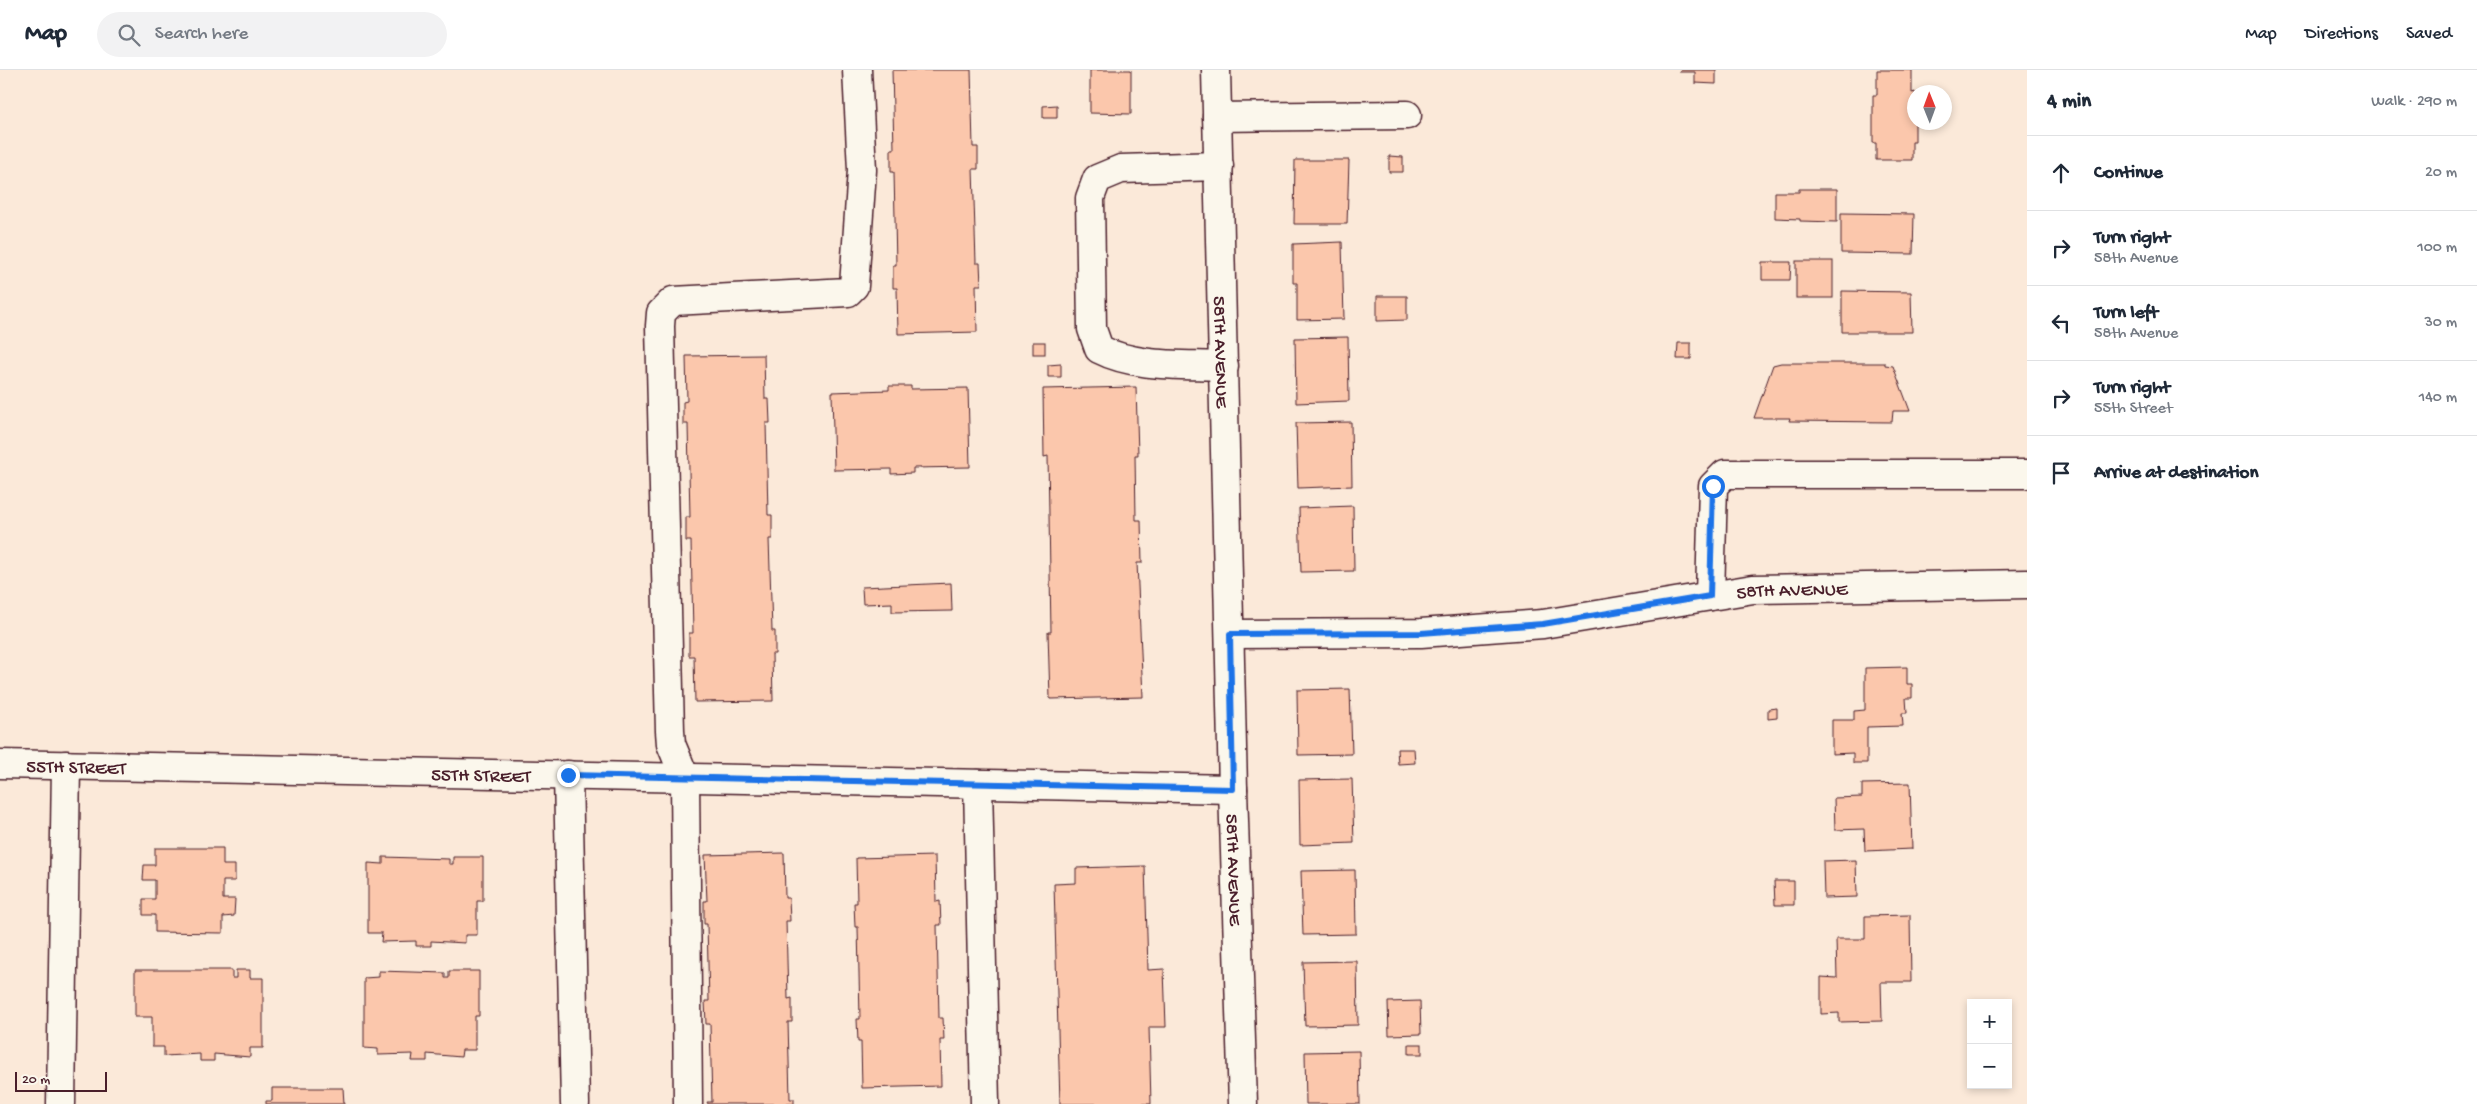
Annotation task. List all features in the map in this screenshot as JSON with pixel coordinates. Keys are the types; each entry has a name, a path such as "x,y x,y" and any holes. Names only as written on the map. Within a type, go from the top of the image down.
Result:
{"street":[{"path":"688,1104 685,778 671,744 670,731 661,313 673,302 848,292 854,286 862,170 857,70"},
{"name":"58TH AVENUE","path":"1216,70 1233,789 1243,1104"},
{"path":"1218,116 1407,115"},
{"path":"1219,166 1121,169 1097,179 1090,198 1092,329 1099,349 1116,357 1143,361 1224,366"},
{"path":"1710,596 1713,486 1726,474 2027,474"},
{"name":"58TH AVENUE","path":"1230,634 1421,633 1543,624 1753,588 2027,584"},
{"name":"55TH STREET","path":"0,764 1233,789"},
{"path":"61,1104 66,765"},
{"path":"568,775 575,1104"},
{"path":"978,784 985,1104"}],"building":[{"path":"892,70 971,70 973,147 978,147 978,169 973,169 976,263 980,263 981,285 976,285 977,332 898,334 897,288 893,288 893,265 896,265 894,172 891,172 891,149 894,149"},
{"path":"1090,70 1131,70 1131,114 1090,113"},
{"path":"1680,70 1716,70 1716,84 1695,83 1695,72 1680,72"},
{"path":"1877,70 1912,70 1912,85 1907,85 1907,130 1915,130 1915,142 1912,142 1912,160 1876,160 1876,143 1873,143 1873,95 1877,95"},
{"path":"1057,105 1057,118 1043,118 1043,106"},
{"path":"1389,156 1403,157 1403,172 1389,172"},
{"path":"1295,160 1349,160 1347,224 1294,224"},
{"path":"1799,189 1837,189 1837,222 1775,218 1775,192 1799,192"},
{"path":"1841,213 1914,214 1913,254 1841,253"},
{"path":"1342,242 1344,319 1297,320 1297,283 1293,283 1293,244"},
{"path":"1796,261 1833,261 1833,298 1796,298"},
{"path":"1762,262 1791,262 1790,280 1762,280"},
{"path":"1842,291 1911,292 1912,332 1842,332"},
{"path":"1377,296 1407,296 1407,320 1377,321"},
{"path":"1348,337 1349,401 1296,403 1295,338"},
{"path":"1033,342 1045,342 1045,354 1033,354"},
{"path":"1678,343 1691,343 1691,359 1677,359"},
{"path":"764,355 765,399 769,399 770,423 766,423 768,515 772,515 772,539 769,539 772,631 775,631 775,654 772,654 773,701 695,702 694,656 689,656 689,633 693,633 691,541 686,541 686,517 690,517 688,424 683,424 683,402 687,401 686,356"},
{"path":"1781,363 1885,363 1885,365 1893,366 1910,411 1893,411 1892,422 1789,421 1790,418 1754,418 1773,365"},
{"path":"1061,364 1061,377 1048,377 1048,365"},
{"path":"889,386 911,386 911,389 968,388 970,467 913,468 913,473 891,474 891,469 834,470 832,392 889,390"},
{"path":"1136,387 1138,455 1135,455 1136,520 1141,520 1142,563 1137,563 1143,697 1050,699 1048,632 1051,632 1048,456 1044,457 1043,389"},
{"path":"1351,422 1352,486 1298,488 1296,423"},
{"path":"1353,506 1354,571 1301,572 1299,508"},
{"path":"951,583 952,611 892,612 892,603 863,604 862,587"},
{"path":"1907,667 1907,684 1912,684 1912,698 1906,698 1907,713 1902,713 1903,726 1867,727 1867,763 1853,763 1853,753 1832,754 1832,720 1854,720 1854,711 1865,710 1865,668"},
{"path":"1350,689 1352,754 1298,755 1297,690"},
{"path":"1777,708 1777,718 1768,719 1768,709"},
{"path":"1397,749 1414,749 1415,763 1398,764"},
{"path":"1352,779 1354,843 1300,845 1299,780"},
{"path":"1910,783 1912,849 1865,851 1864,829 1835,830 1834,798 1862,797 1862,784"},
{"path":"155,848 223,848 223,865 235,865 235,881 223,881 223,899 235,899 234,916 223,917 223,933 155,932 155,915 143,915 143,899 155,899 155,880 143,880 144,865 155,865"},
{"path":"784,853 785,898 789,898 790,921 786,921 788,999 792,998 792,1022 788,1022 790,1099 794,1099 794,1104 708,1104 707,1102 712,1102 710,1024 706,1024 705,1001 709,1001 707,924 704,924 704,901 707,901 705,855"},
{"path":"935,856 936,902 940,901 941,925 937,925 939,1018 943,1018 944,1040 940,1040 941,1086 862,1088 861,1042 858,1042 857,1019 860,1019 858,927 855,927 854,903 857,903 856,858"},
{"path":"383,857 449,859 449,864 453,864 453,857 483,857 483,901 477,901 477,935 465,935 465,943 431,941 431,946 416,946 416,941 381,942 382,933 368,933 368,863 383,864"},
{"path":"1856,860 1857,897 1824,898 1823,861"},
{"path":"1145,866 1148,970 1164,969 1166,1027 1149,1027 1151,1104 1060,1104 1054,884 1076,883 1076,868"},
{"path":"1355,870 1356,934 1303,935 1301,871"},
{"path":"1774,881 1794,881 1794,905 1775,905"},
{"path":"1910,915 1911,982 1881,982 1882,1021 1839,1022 1839,1013 1821,1014 1821,977 1837,978 1836,939 1865,939 1865,916"},
{"path":"1357,961 1358,1025 1305,1026 1303,962"},
{"path":"135,970 232,970 232,978 236,978 236,970 250,970 250,978 263,978 263,1048 250,1048 250,1057 214,1054 214,1061 200,1061 200,1054 164,1056 164,1047 152,1047 152,1017 135,1017"},
{"path":"379,971 445,973 445,978 449,978 449,971 479,971 479,1016 475,1016 475,1050 462,1050 461,1057 427,1054 427,1061 412,1061 413,1054 378,1055 378,1049 364,1048 364,978 379,977"},
{"path":"1420,1001 1421,1034 1389,1035 1388,1002"},
{"path":"1409,1044 1422,1044 1422,1054 1409,1054"},
{"path":"1359,1051 1360,1104 1306,1104 1305,1052"},
{"path":"272,1088 343,1088 344,1104 266,1104 266,1101 272,1101"}],"route":[{"path":"568,775 1233,789 1230,634 1421,633 1543,624 1710,596 1713,486"}]}
